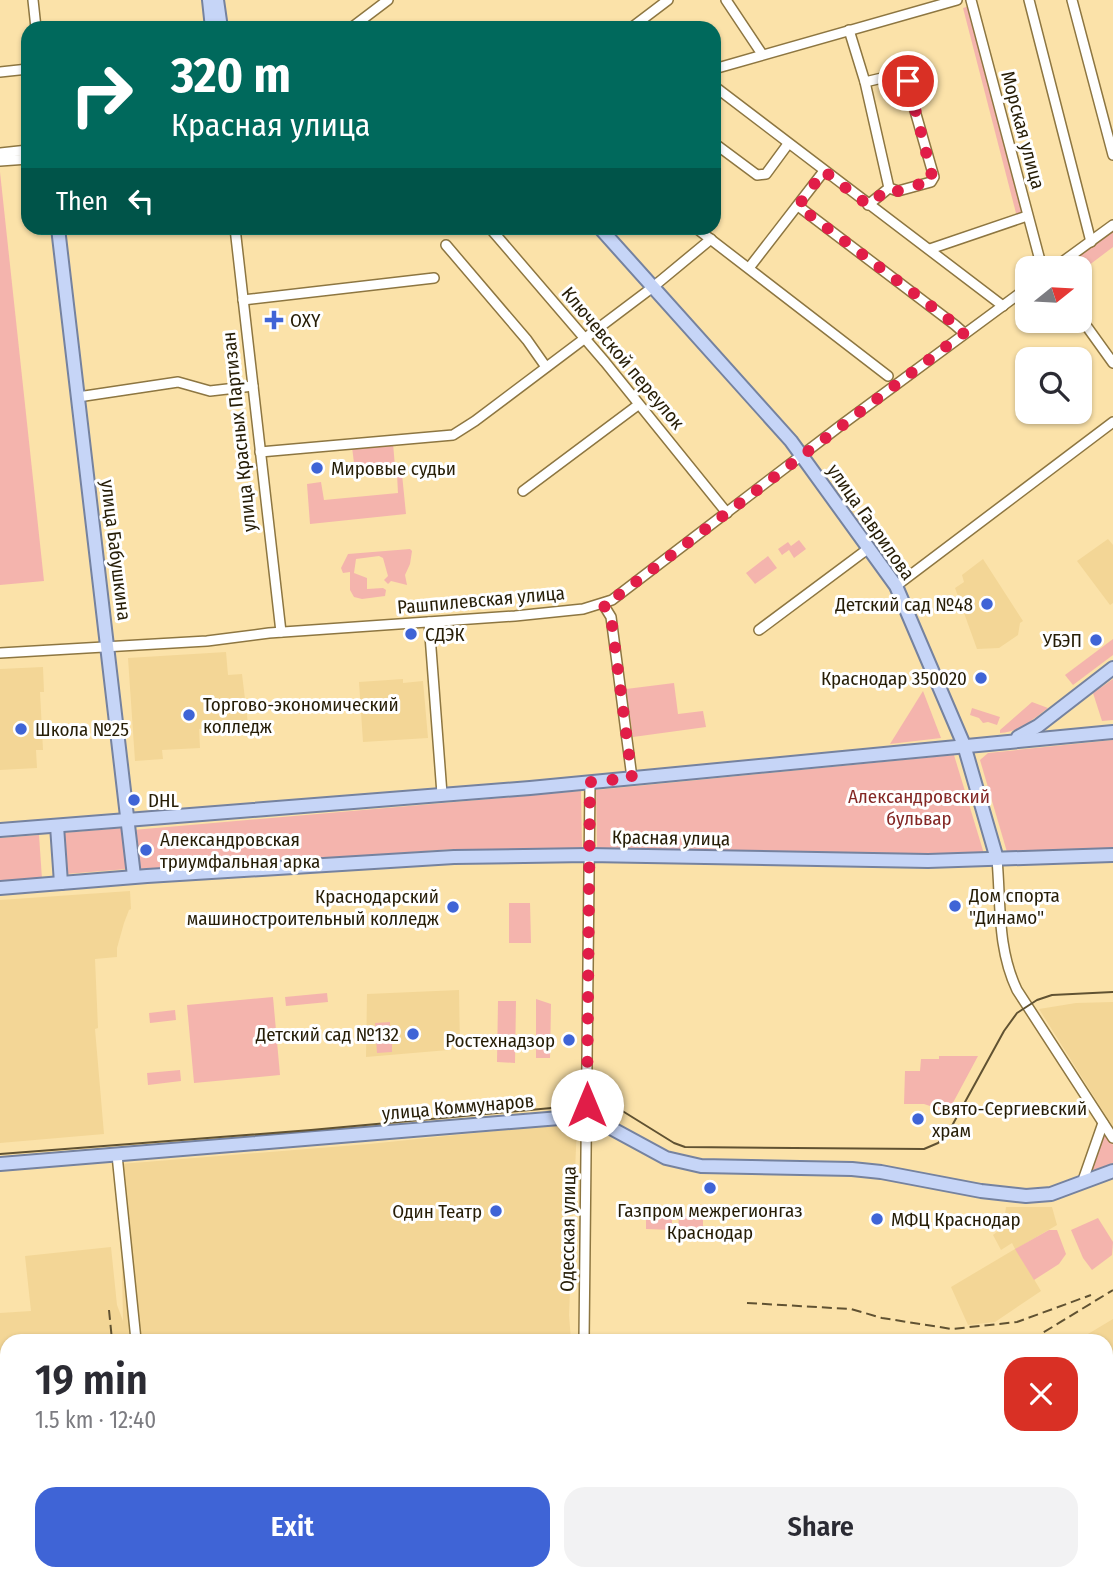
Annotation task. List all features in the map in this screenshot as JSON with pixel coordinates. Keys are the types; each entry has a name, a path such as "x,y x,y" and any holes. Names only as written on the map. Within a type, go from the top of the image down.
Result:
{"main road":[{"path":"209,0 211,21"},
{"path":"218,0 220,21"},
{"name":"улица Бабушкина","path":"59,235 134,876"},
{"name":"улица Гаврилова","path":"606,235 801,456 896,586 964,745 997,859"},
{"path":"1011,740 1038,726 1113,668"},
{"path":"0,831 590,782 1113,732"},
{"path":"970,765 974,748 980,744"},
{"path":"57,827 61,883"},
{"name":"Красная улица","path":"0,888 134,876 454,857 589,856 928,861 1113,855"},
{"name":"улица Коммунаров","path":"0,1164 559,1118 586,1118 603,1123 647,1149 689,1165 881,1172 981,1191 1026,1196 1051,1194 1113,1171"}],"street":[{"path":"33,0 36,21"},
{"path":"360,21 388,0"},
{"path":"640,21 668,0"},
{"path":"726,0 762,54"},
{"path":"721,67 957,0"},
{"name":"Морская улица","path":"971,0 1039,256"},
{"path":"1030,0 1091,242"},
{"path":"1072,0 1113,155"},
{"path":"849,30 865,82 889,188"},
{"path":"0,72 21,70"},
{"path":"865,82 899,74 905,76 934,177 931,182 898,191 889,188"},
{"path":"721,94 1003,306"},
{"path":"721,148 757,176 766,174 788,144"},
{"path":"0,153 21,151"},
{"path":"0,161 21,160"},
{"path":"749,268 824,171"},
{"path":"868,205 889,188"},
{"path":"798,206 964,333"},
{"path":"930,249 1027,216"},
{"path":"1071,256 1113,225"},
{"name":"улица Красных Партизан","path":"236,235 281,632"},
{"name":"Ключевской переулок","path":"496,235 584,337 727,513"},
{"path":"706,235 888,376"},
{"path":"260,452 453,435 653,287 711,239"},
{"path":"446,244 527,340 546,368"},
{"path":"243,300 434,278"},
{"name":"Рашпилевская улица","path":"0,653 207,641 281,632 583,609 603,604 612,600 1015,297"},
{"path":"1091,333 1113,363"},
{"path":"78,397 177,382 210,391 253,386"},
{"path":"523,491 638,405"},
{"path":"896,586 1113,422"},
{"path":"759,629 869,548"},
{"path":"603,604 611,617 632,778"},
{"path":"429,622 442,794"},
{"name":"Одесская улица","path":"584,1334 590,782"},
{"name":"улица Гаврилова","path":"997,859 1002,946 1008,970 1017,990 1113,1138"},
{"path":"1082,1183 1103,1123"},
{"path":"117,1155 135,1334"}],"shaded area":[{"path":"1108,539 1113,545 1113,603 1110,605 1077,561"},
{"name":"Детский сад №48","path":"983,559 1023,621 1020,623 1018,635 999,648 977,649 955,588 964,582 962,575"},
{"name":"Торгово-экономический колледж","path":"226,652 228,675 242,674 248,724 199,729 200,748 162,750 163,759 135,761 128,658"},
{"name":"Школа №25","path":"43,667 44,692 40,692 43,750 36,750 37,768 0,770 0,669"},
{"path":"403,679 403,683 423,681 428,738 363,742 359,682"},
{"path":"130,891 131,909 124,923 117,957 95,959 98,1028 95,1029 104,1134 0,1143 0,900"},
{"name":"Детский сад №132","path":"459,990 460,1049 366,1057 367,994"},
{"path":"1113,1002 1113,1127 1039,1009 1076,1003"},
{"path":"577,1124 569,1315 571,1334 0,1334 0,1313 31,1311 25,1256 111,1247 117,1305 123,1321 120,1164"},
{"path":"1006,1207 1052,1207 1057,1225 1016,1249 1041,1291 995,1322 968,1325 951,1287 1015,1249 1012,1243 1001,1250 993,1235 1003,1227"},
{"path":"1113,1319 1113,1334 1088,1334"}],"green space":[{"path":"970,6 1023,216 1017,217 963,8"},
{"path":"0,172 44,581 0,585"},
{"path":"1113,228 1113,247 1092,263 1092,256 1076,256"},
{"path":"393,443 395,467 355,471 352,447"},
{"path":"397,474 402,474 406,514 310,524 307,484 321,482 324,500 398,493"},
{"path":"799,540 806,549 794,558 789,550 782,555 778,549 788,542 791,546"},
{"path":"410,549 410,564 405,575 407,585 391,581 388,584 384,580 388,576 383,558 379,556 356,559 354,573 367,578 367,589 386,590 385,596 362,599 354,597 350,590 350,572 343,573 341,568 348,554"},
{"path":"768,556 777,568 755,584 746,573"},
{"path":"1113,639 1113,655 1073,685 1065,675"},
{"path":"1113,679 1113,720 1102,721 1093,693"},
{"path":"674,683 678,714 703,711 706,727 633,737 626,689"},
{"path":"923,691 941,738 890,744"},
{"path":"1032,702 1048,708 1020,728 1000,733 1000,730"},
{"path":"972,708 1000,717 997,725 983,723 979,718 970,715"},
{"name":"Александровский бульвар","path":"1113,740 1113,850 1007,852 980,760 988,753"},
{"name":"Александровский бульвар","path":"954,755 985,857 597,849 596,790"},
{"path":"581,791 582,849 452,849 137,873 133,830"},
{"path":"123,828 127,869 66,874 62,833"},
{"path":"39,835 42,879 0,882 0,838"},
{"path":"509,903 530,903 531,943 509,943"},
{"path":"327,993 328,1002 286,1006 285,997"},
{"path":"273,997 280,1075 194,1083 187,1005"},
{"path":"536,999 551,1004 550,1058 536,1058"},
{"path":"498,1001 516,1001 515,1063 497,1062"},
{"path":"175,1010 176,1020 150,1023 149,1013"},
{"path":"390,1022 390,1034 376,1035 375,1023"},
{"path":"376,1039 392,1039 392,1052 377,1053"},
{"path":"939,1056 978,1056 948,1112 924,1104 904,1104 905,1071 920,1071 921,1059 939,1059"},
{"path":"180,1070 181,1081 148,1085 147,1073"},
{"path":"1105,1131 1113,1145 1113,1163 1091,1171"},
{"path":"646,1215 672,1216 672,1230 646,1229"},
{"path":"679,1216 703,1216 703,1230 678,1230"},
{"path":"1098,1218 1113,1242 1112,1255 1092,1270 1083,1258 1071,1230"},
{"path":"1049,1230 1057,1230 1066,1254 1059,1264 1034,1280 1015,1249"}],"tram line":[{"path":"0,1154 311,1130 606,1103 685,1147 924,1149 938,1143 948,1133 1004,1031 1017,1013 1037,1000 1052,995 1113,992"}],"railway":[{"path":"1041,1334 1113,1290"},
{"path":"747,1303 851,1309 882,1318 952,1329 1017,1322 1091,1295"},
{"path":"109,1310 111,1334"}],"place":[{"name":"OXY","path":"274,320"},
{"name":"Мировые судьи","path":"317,468"},
{"name":"Детский сад №48","path":"987,604"},
{"name":"СДЭК","path":"411,634"},
{"name":"УБЭП","path":"1096,640"},
{"name":"Краснодар 350020","path":"981,678"},
{"name":"Торгово-экономический колледж","path":"189,715"},
{"name":"Школа №25","path":"21,729"},
{"name":"DHL","path":"134,800"},
{"name":"Александровская триумфальная арка","path":"146,850"},
{"name":"Дом спорта \"Динамо\"","path":"955,906"},
{"name":"Краснодарский машиностроительный колледж","path":"453,907"},
{"name":"Детский сад №132","path":"413,1034"},
{"name":"Ростехнадзор","path":"569,1040"},
{"name":"Свято-Сергиевский храм","path":"918,1119"},
{"name":"Газпром межрегионгаз Краснодар","path":"710,1188"},
{"name":"Один Театр","path":"496,1211"},
{"name":"МФЦ Краснодар","path":"877,1219"}],"route":[{"path":"587,1105 590,782 632,778 611,617 603,604 612,600 964,333 798,206 824,171 868,205 889,188 898,191 933,180 908,81"}]}
